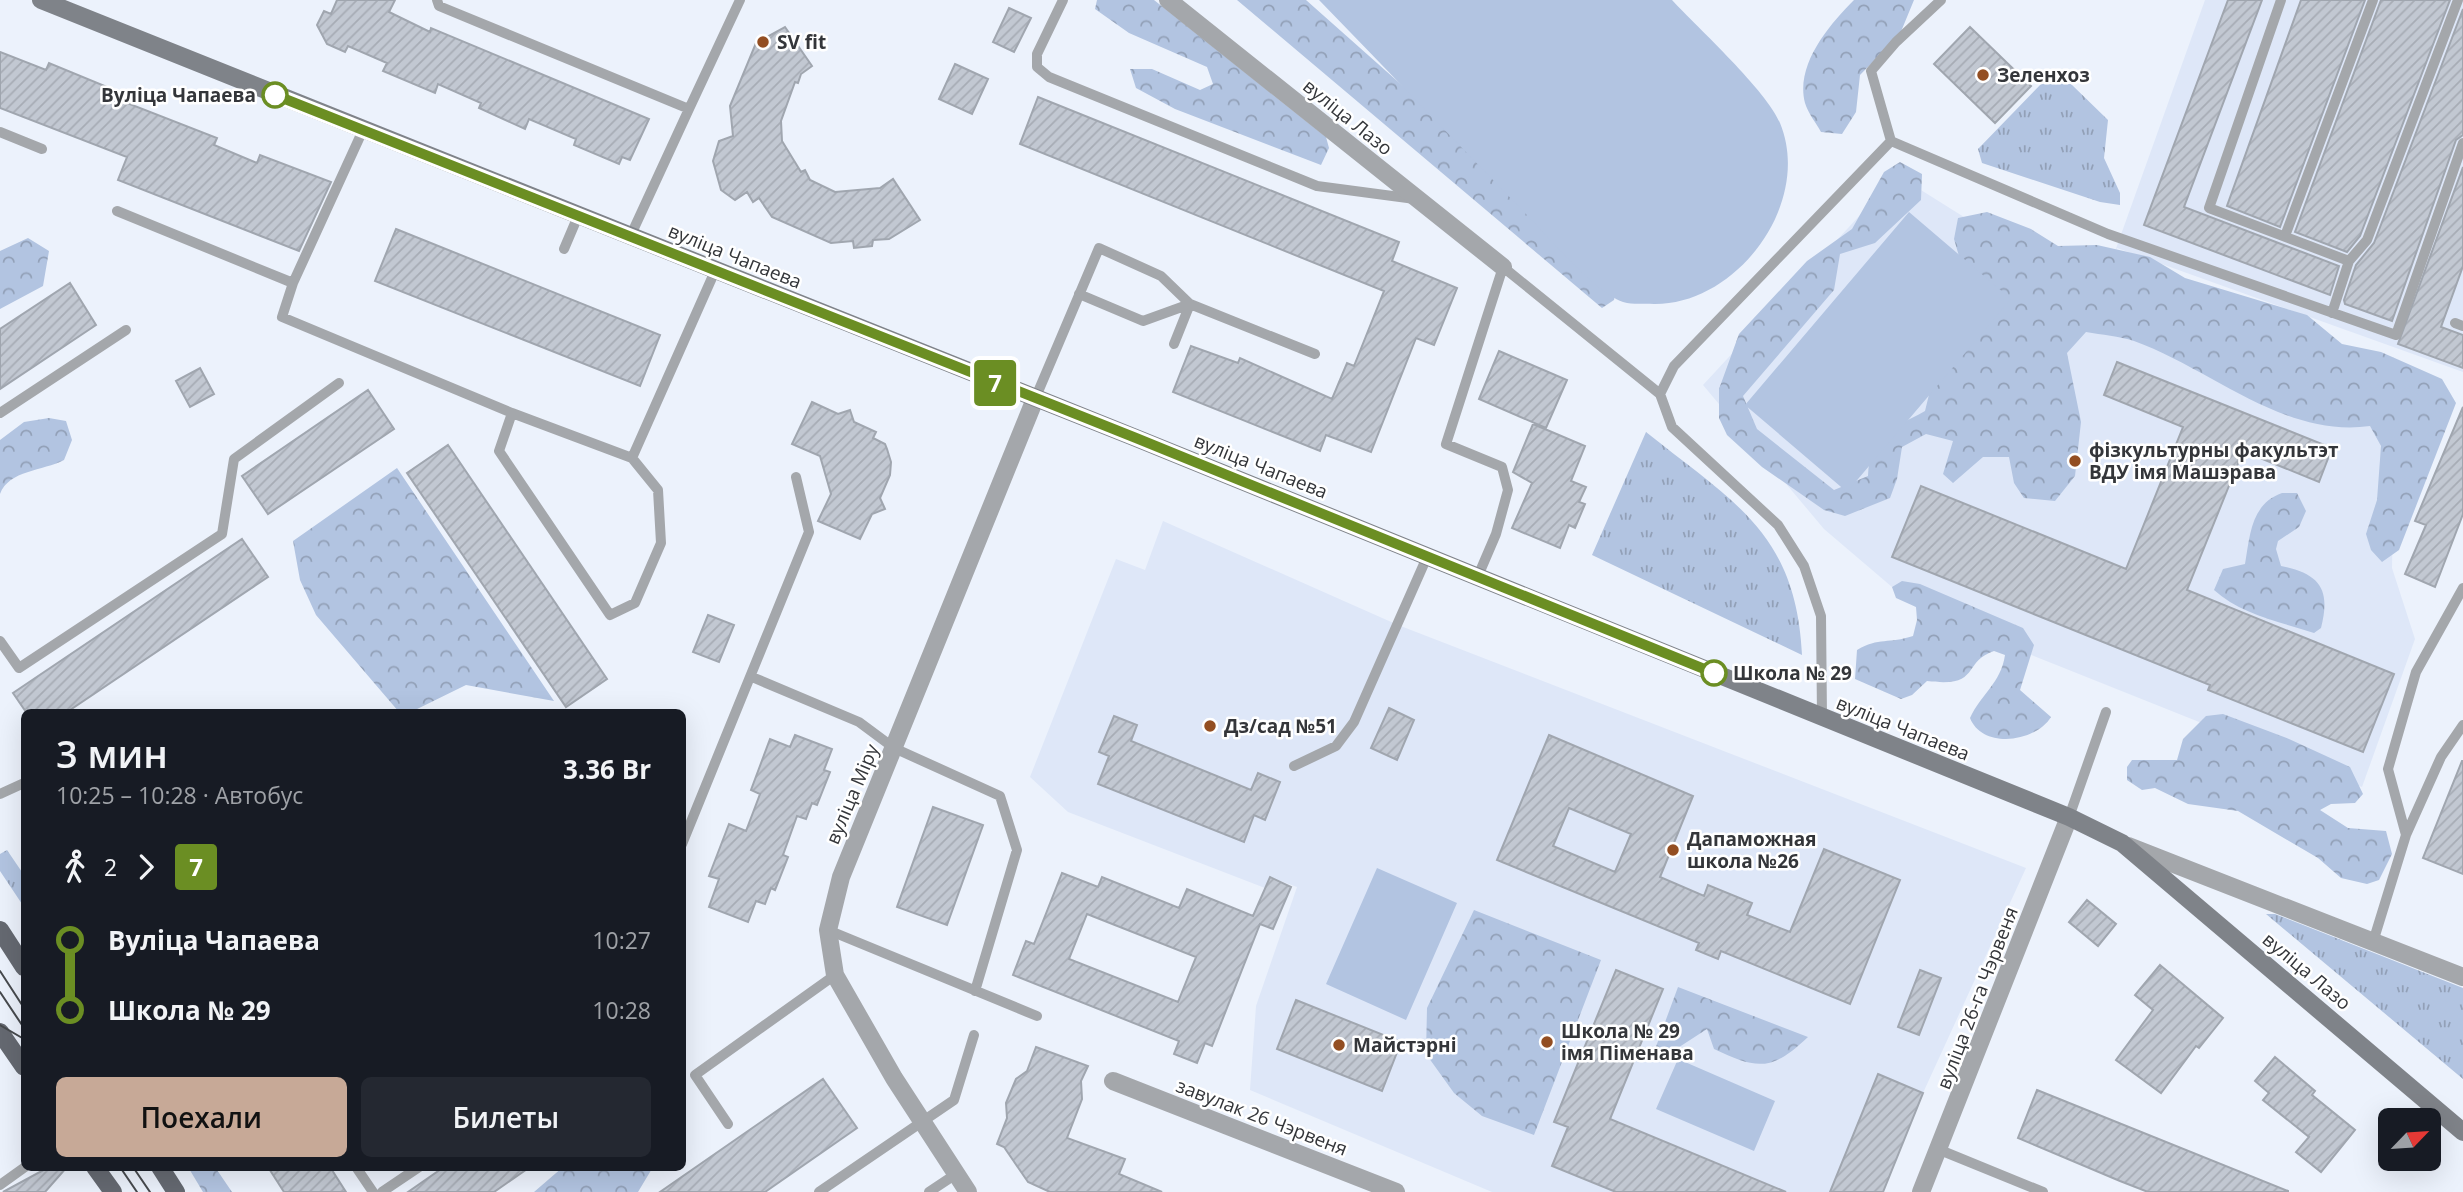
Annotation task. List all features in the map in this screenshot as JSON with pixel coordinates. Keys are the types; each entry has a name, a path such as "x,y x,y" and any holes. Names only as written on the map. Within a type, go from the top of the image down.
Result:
{"main road":[{"path":"0,930 21,962"},
{"path":"0,1032 21,1063"},
{"path":"98,1171 113,1192"},
{"path":"163,1171 176,1192"}],"street":[{"name":"вуліца Чапаева","path":"41,0 1478,576 2069,817 2122,843 2463,977"},
{"name":"вуліца Лазо","path":"1168,0 1503,267"},
{"name":"вуліца Міру","path":"968,1192 922,1121 835,975 828,930 841,877 1035,399"},
{"name":"вуліца 26-га Чэрвеня","path":"1921,1192 1940,1150 2069,817"},
{"name":"вуліца Лазо","path":"2122,843 2463,1132"},
{"name":"завулак 26 Чэрвеня","path":"1114,1082 1396,1192"}],"lane":[{"path":"438,0 439,6 689,109"},
{"path":"630,237 740,0"},
{"path":"1063,0 1037,54 1037,67 1049,77 1317,187 1418,200"},
{"path":"1891,141 1871,71 1896,42 1941,0"},
{"path":"2281,0 2209,208 2350,261"},
{"path":"2285,236 2373,0"},
{"path":"2332,313 2350,261 2367,240 2458,0"},
{"path":"363,130 293,284 282,317 512,413 632,458 658,490 661,543 635,603 610,615 499,451 512,413"},
{"path":"0,132 42,149"},
{"path":"1891,141 2108,234 2396,335 2463,143"},
{"path":"1660,394 1674,366 1891,141"},
{"path":"117,211 293,284"},
{"path":"564,249 578,216"},
{"path":"1035,399 1099,248 1161,276 1190,304 1315,354"},
{"path":"1478,576 1496,534 1508,490 1502,467 1446,444 1503,267 1660,394 1672,427 1778,525 1804,566 1821,616 1822,718"},
{"path":"632,458 715,271"},
{"path":"1079,294 1143,321 1190,304"},
{"path":"1174,344 1190,304"},
{"path":"0,413 126,330"},
{"path":"0,641 19,668 222,534 234,459 339,383"},
{"path":"686,834 809,532 796,477"},
{"path":"1294,766 1336,746 1354,722 1427,557"},
{"path":"2406,835 2388,768 2416,672 2463,588"},
{"path":"752,677 859,722 894,748 1000,796 1017,850 975,991"},
{"path":"2069,817 2106,712"},
{"path":"2373,942 2406,835 2441,757 2463,725"},
{"path":"0,794 21,784"},
{"path":"828,930 1037,1016"},
{"path":"728,1124 695,1075 835,975"},
{"path":"819,1192 954,1100 974,1035"},
{"path":"1940,1150 2043,1192"},
{"path":"0,1185 21,1170"},
{"path":"359,1171 373,1192"},
{"path":"382,1192 413,1171"},
{"path":"929,1192 956,1174"}],"shaded area":[{"path":"2205,0 2463,0 2463,372 2117,248 2113,257"},
{"name":"фізкультурны факультэт ВДУ імя Машэрава","path":"1897,175 2058,276 2374,411 2393,511 2392,568 2415,639 2362,787 1919,610 1824,529 1703,385"},
{"path":"1163,521 1398,625 2026,868 1923,1093 1883,1192 1492,1192 1250,1090 1256,1006 1297,887 1270,877 1265,888 1068,812 1030,777 1116,559 1145,570"}],"green space":[{"path":"1097,0 1154,0 1326,137 1329,148 1321,165 1175,109 1136,88 1130,69 1152,69 1200,90 1213,84 1207,67 1129,33 1095,9"},
{"path":"1237,0 1306,0 1582,245 1618,281 1614,300 1602,308"},
{"path":"1319,0 1672,0 1747,77 1780,123 1787,154 1786,185 1777,216 1760,244 1739,268 1713,287 1685,300 1654,304 1623,302 1599,287 1572,262"},
{"path":"1854,0 1914,0 1900,34 1860,75 1856,112 1842,134 1821,132 1805,103 1805,74 1816,47 1834,21"},
{"path":"2043,82 2071,84 2108,120 2104,158 2120,193 2120,205 2100,202 1982,163 1978,149"},
{"path":"1900,162 1922,174 1921,200 1875,243 1840,254 1834,290 1743,396 1757,429 1834,490 1868,476 1873,450 1885,434 1925,411 1961,263 1954,239 1958,218 1987,212 2031,229 2058,246 2097,245 2150,257 2185,278 2307,315 2342,344 2381,352 2442,379 2456,403 2399,550 2382,562 2371,550 2366,534 2377,500 2381,446 2370,426 2338,427 2307,422 2278,412 2134,341 2086,332 2067,353 2081,422 2075,476 2055,501 2024,498 2014,483 2009,457 1983,457 1953,483 1943,474 1953,441 1926,434 1902,447 1897,479 1890,498 1845,516 1824,510 1762,467 1727,435 1719,418 1719,389 1739,334 1807,261 1852,229 1884,172"},
{"path":"1909,212 2011,299 1847,492 1745,405"},
{"path":"28,238 49,251 43,286 0,309 0,251"},
{"path":"49,418 66,421 72,440 64,460 11,480 0,494 0,440 24,422"},
{"path":"1646,432 1732,501 1773,549 1787,578 1797,613 1802,655 1592,555"},
{"path":"397,468 554,701 466,685 417,709 396,709 316,615 300,580 293,541"},
{"path":"2282,493 2297,493 2306,511 2299,527 2278,541 2276,549 2281,566 2294,569 2313,579 2323,593 2324,614 2321,628 2314,633 2248,611 2214,590 2223,569 2245,564 2258,513 2272,498"},
{"path":"1902,581 1920,584 2023,628 2034,645 2020,690 2051,717 2043,726 2022,737 2009,739 1985,735 1976,728 1970,718 2003,665 2005,655 1994,651 1977,661 1964,677 1956,681 1927,681 1912,695 1901,699 1855,679 1857,650 1872,643 1913,636 1917,620 1916,607 1896,598 1892,587"},
{"path":"2223,714 2289,739 2350,767 2363,794 2355,803 2331,804 2320,810 2348,828 2386,831 2392,854 2379,880 2367,884 2341,878 2318,858 2238,811 2188,804 2155,788 2142,790 2127,780 2127,767 2132,760 2177,760 2183,739 2206,716"},
{"path":"7,850 21,871 21,902 0,871 0,854"},
{"path":"1377,868 1457,903 1406,1020 1326,984"},
{"path":"1474,910 1601,960 1534,1135 1482,1116 1454,1093 1426,1054 1427,1008"},
{"path":"2266,914 2275,914 2463,988 2463,1079"},
{"path":"1678,987 1808,1037 1784,1056 1764,1064 1742,1061 1714,1049 1707,1029 1670,1053 1654,1052"},
{"path":"1678,1059 1775,1101 1754,1151 1656,1109"},
{"path":"190,1171 218,1171 232,1192 203,1192"},
{"path":"558,1171 651,1171 638,1192 534,1192"}],"building":[{"path":"337,0 395,0 389,12 430,32 431,28 649,119 630,160 622,157 619,164 574,145 576,139 529,119 525,129 479,108 481,103 438,84 435,93 383,71 387,63 348,46 345,52 327,44 317,25 324,11 331,14"},
{"path":"2228,0 2262,0 2184,207 2339,266 2330,295 2144,225"},
{"path":"2301,0 2365,0 2280,227 2227,206"},
{"path":"2381,0 2450,0 2360,236 2347,252 2295,232"},
{"path":"1009,8 1031,18 1014,52 993,42"},
{"path":"2463,9 2463,135 2456,140 2392,321 2345,304 2344,300 2356,265 2374,243"},
{"path":"785,27 812,66 801,74 798,83 795,82 781,121 782,141 801,172 805,170 810,180 835,192 880,188 893,179 920,220 889,239 873,240 872,246 854,248 853,241 831,243 772,217 759,198 753,202 747,192 735,200 721,190 713,161 719,141 733,136 730,106 756,43"},
{"name":"Зеленхоз","path":"1970,27 2031,86 1995,123 1934,64"},
{"path":"0,52 46,70 49,63 112,89 109,96 217,138 214,145 257,163 260,155 331,182 299,251 118,180 127,157 0,108"},
{"path":"955,64 988,79 972,114 939,99"},
{"path":"1038,97 1399,242 1392,261 1457,288 1434,345 1416,338 1371,452 1326,435 1320,451 1173,392 1191,346 1238,363 1240,358 1332,399 1347,363 1354,366 1384,291 1020,144"},
{"path":"2463,167 2463,266 2441,327 2463,335 2463,368 2398,344"},
{"path":"396,229 660,335 640,386 375,281"},
{"path":"70,283 96,325 0,389 0,329"},
{"path":"1499,351 1567,380 1546,428 1479,399"},
{"path":"2117,362 2332,448 2319,482 2243,451 2187,590 2394,674 2363,752 2208,690 2210,685 1892,557 1921,486 2126,569 2183,427 2104,395"},
{"path":"200,368 214,394 190,407 176,381"},
{"path":"368,390 394,429 268,514 242,476"},
{"path":"812,402 838,414 850,410 854,422 876,432 873,438 885,444 887,449 891,462 890,475 880,498 885,509 872,514 860,539 818,521 831,494 820,456 792,444"},
{"path":"2463,407 2463,514 2435,587 2405,574 2426,525 2415,521"},
{"path":"1533,424 1585,446 1571,481 1586,487 1579,502 1585,504 1575,528 1569,525 1560,548 1512,528 1532,483 1513,472"},
{"path":"448,445 607,679 566,707 407,473"},
{"path":"242,539 268,577 71,709 24,709 13,693"},
{"path":"708,615 734,625 719,662 693,652"},
{"path":"1389,708 1414,720 1397,760 1371,748"},
{"path":"1114,716 1137,725 1131,741 1251,790 1258,773 1280,782 1265,820 1254,815 1244,842 1098,784 1109,756 1099,752"},
{"path":"795,735 832,749 824,770 830,772 817,805 812,803 806,819 797,816 783,855 788,857 775,890 771,888 765,904 756,901 748,922 709,907 719,879 709,876 729,824 746,831 760,794 751,790 770,739 790,747"},
{"path":"1549,735 1693,796 1660,877 1704,896 1708,885 1752,903 1747,915 1790,932 1824,849 1900,880 1850,1004 1721,951 1718,959 1696,950 1699,943 1497,860","holes":["1569,808 1631,834 1615,872 1553,846"]},
{"path":"2463,761 2463,874 2423,858"},
{"path":"933,807 983,825 947,925 897,907"},
{"path":"1062,873 1098,887 1102,877 1179,908 1187,889 1253,916 1270,877 1291,887 1273,929 1260,924 1212,1046 1205,1043 1197,1063 1174,1054 1179,1041 1013,975 1026,941 1034,944","holes":["1087,914 1196,957 1178,1002 1069,959"]},
{"path":"2087,900 2116,924 2098,946 2069,922"},
{"path":"2160,965 2223,1018 2199,1048 2196,1046 2161,1093 2116,1060 2153,1010 2135,995"},
{"path":"1616,970 1663,989 1610,1119 1786,1192 1616,1192 1552,1166 1568,1127 1554,1122"},
{"path":"1920,970 1941,978 1919,1035 1898,1027"},
{"name":"Майстэрні","path":"1296,1000 1401,1042 1382,1091 1277,1049"},
{"path":"1036,1047 1088,1066 1081,1081 1082,1099 1067,1138 1125,1159 1119,1174 1162,1192 1050,1192 1028,1182 1004,1147 997,1144 1007,1118 1006,1103 1016,1079 1027,1071"},
{"path":"2275,1057 2315,1091 2312,1095 2355,1130 2321,1172 2296,1152 2309,1137 2263,1100 2269,1093 2255,1081"},
{"path":"1878,1074 1923,1093 1883,1192 1830,1192"},
{"path":"823,1079 857,1128 765,1192 660,1192"},
{"path":"2037,1090 2288,1192 2148,1192 2120,1181 2018,1138"},
{"path":"42,1171 63,1171 45,1192 3,1192"},
{"path":"271,1171 333,1171 346,1192 284,1192"},
{"path":"438,1171 524,1171 494,1192 408,1192"}],"tram line":[{"path":"0,971 21,1003"},
{"path":"0,992 21,1024"},
{"path":"0,1025 21,1037"},
{"path":"123,1171 137,1192"},
{"path":"136,1171 150,1192"}],"bus line":[{"name":"7","path":"275,95 1136,438 1714,673"}],"place":[{"name":"SV fit","path":"763,42"},
{"name":"Зеленхоз","path":"1983,75"},
{"name":"Вуліца Чапаева","path":"275,95"},
{"name":"фізкультурны факультэт ВДУ імя Машэрава","path":"2075,461"},
{"name":"Школа № 29","path":"1714,673"},
{"name":"Дз/сад №51","path":"1210,726"},
{"name":"Дапаможная школа №26","path":"1673,850"},
{"name":"Школа № 29 імя Піменава","path":"1547,1042"},
{"name":"Майстэрні","path":"1339,1045"}]}
